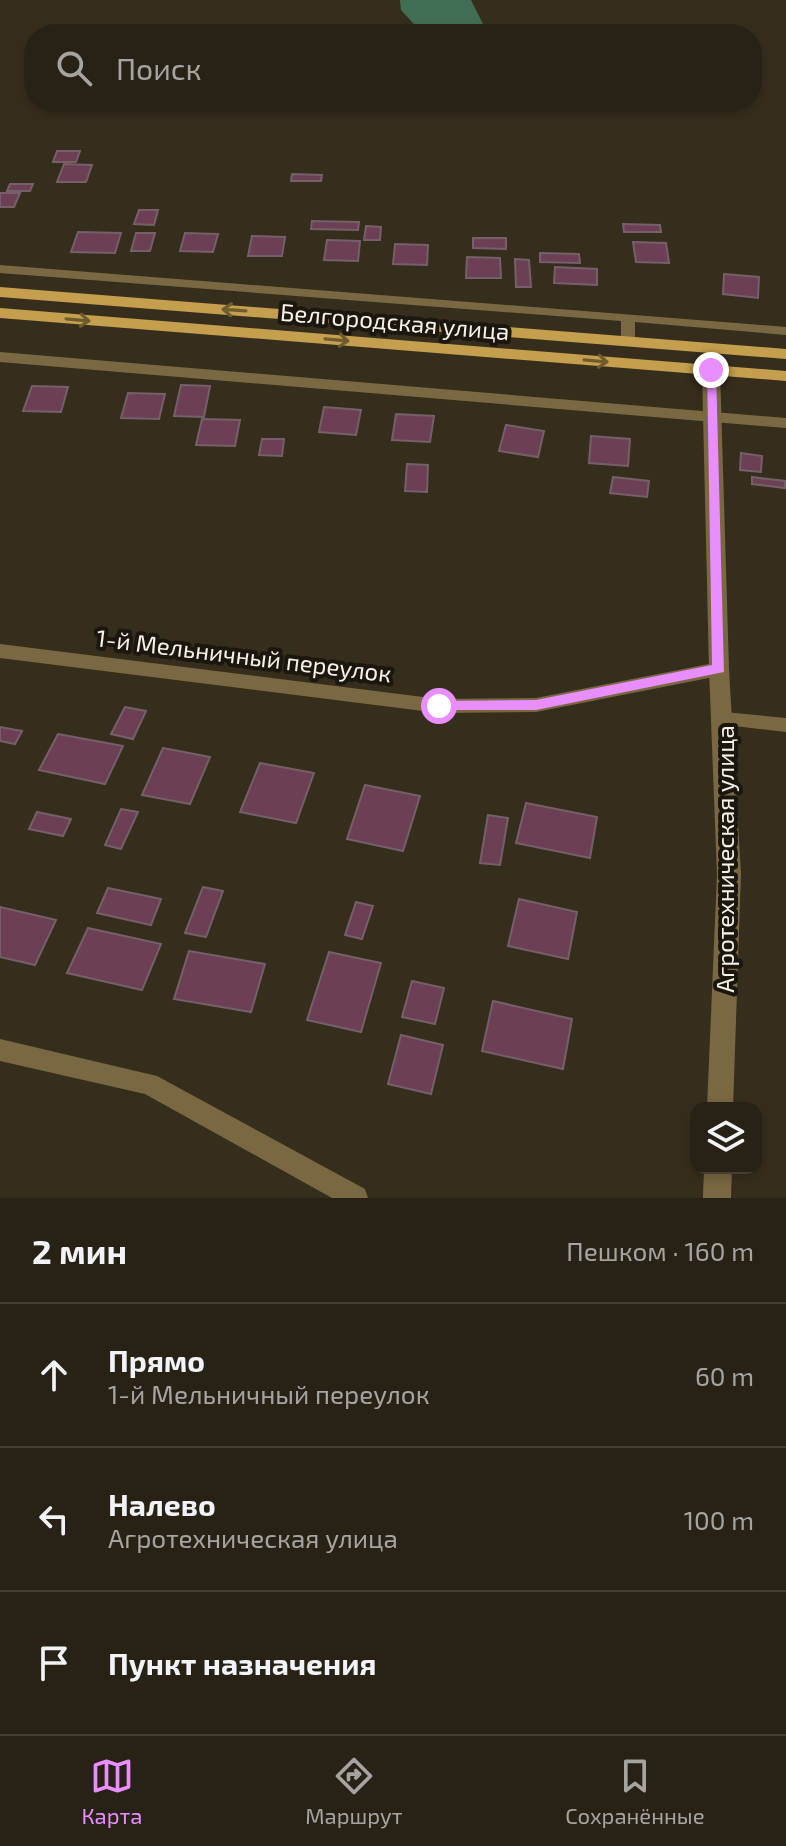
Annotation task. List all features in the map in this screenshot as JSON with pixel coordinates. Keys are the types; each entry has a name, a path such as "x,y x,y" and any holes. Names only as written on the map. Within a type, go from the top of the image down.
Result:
{"main road":[{"name":"Белгородская улица","path":"0,292 786,354"},
{"name":"Белгородская улица","path":"0,313 786,376"}],"street":[{"name":"Агротехническая улица","path":"711,370 719,669 724,719 729,874 720,1102"},
{"path":"717,1198 718,1174"}],"lane":[{"path":"0,269 786,331"},
{"path":"628,317 628,340"},
{"path":"0,357 786,423"},
{"name":"1-й Мельничный переулок","path":"0,651 439,706 536,705 719,669"},
{"path":"724,719 786,725"},
{"path":"0,1050 149,1084 356,1198"}],"green space":[{"path":"400,0 471,0 483,24 414,24 401,10"}],"building":[{"path":"57,151 80,151 76,162 53,162"},
{"path":"64,164 92,165 86,182 57,182"},
{"path":"292,174 322,175 321,181 291,181"},
{"path":"10,184 33,184 30,191 7,191"},
{"path":"0,193 20,193 14,207 0,207"},
{"path":"139,210 158,210 154,225 134,224"},
{"path":"312,221 359,222 358,230 311,229"},
{"path":"623,224 660,225 661,232 624,232"},
{"path":"366,226 381,227 380,240 364,240"},
{"path":"78,232 121,233 115,253 71,252"},
{"path":"136,233 155,233 150,251 131,251"},
{"path":"185,233 218,234 213,252 180,251"},
{"path":"252,236 285,237 282,256 248,256"},
{"path":"473,238 506,238 506,249 473,248"},
{"path":"327,240 360,241 358,261 324,260"},
{"path":"633,242 666,243 669,263 636,262"},
{"path":"395,244 428,245 427,265 393,264"},
{"path":"540,253 579,254 580,263 540,262"},
{"path":"467,257 500,258 501,278 466,278"},
{"path":"515,259 529,260 531,287 516,287"},
{"path":"555,267 597,269 597,285 554,283"},
{"path":"724,274 759,277 758,298 723,294"},
{"path":"181,385 210,386 204,417 174,416"},
{"path":"32,386 68,387 61,412 23,411"},
{"path":"128,393 165,394 159,419 121,418"},
{"path":"324,407 361,410 356,435 319,432"},
{"path":"396,414 434,416 430,442 392,440"},
{"path":"202,419 240,420 235,446 196,445"},
{"path":"506,425 544,431 538,457 499,451"},
{"path":"591,436 630,439 628,466 589,463"},
{"path":"262,439 284,439 282,456 259,455"},
{"path":"741,453 762,456 761,472 740,470"},
{"path":"407,464 428,465 427,492 405,491"},
{"path":"613,477 649,481 647,497 610,493"},
{"path":"752,477 785,481 785,488 752,484"},
{"path":"125,707 146,711 133,739 111,734"},
{"path":"0,727 22,731 15,744 0,741"},
{"path":"58,734 123,746 105,784 39,770"},
{"path":"163,748 210,757 190,804 142,795"},
{"path":"260,763 314,773 296,823 240,812"},
{"path":"365,785 420,796 403,851 347,839"},
{"path":"526,803 597,817 590,858 516,843"},
{"path":"121,809 138,812 121,849 105,845"},
{"path":"37,812 71,819 63,836 29,829"},
{"path":"488,815 508,818 500,865 480,863"},
{"path":"203,887 223,891 206,937 185,933"},
{"path":"108,888 161,899 151,925 97,913"},
{"path":"519,899 577,912 568,959 508,946"},
{"path":"356,902 373,906 362,939 345,935"},
{"path":"0,907 56,920 35,965 0,957"},
{"path":"88,928 161,944 142,990 67,973"},
{"path":"189,951 265,964 251,1012 174,999"},
{"path":"329,952 381,963 361,1032 307,1020"},
{"path":"412,981 444,988 435,1024 402,1017"},
{"path":"493,1001 572,1019 563,1069 482,1051"},
{"path":"401,1035 443,1045 431,1094 388,1084"}],"route":[{"path":"439,706 536,705 719,669 711,370"}]}
